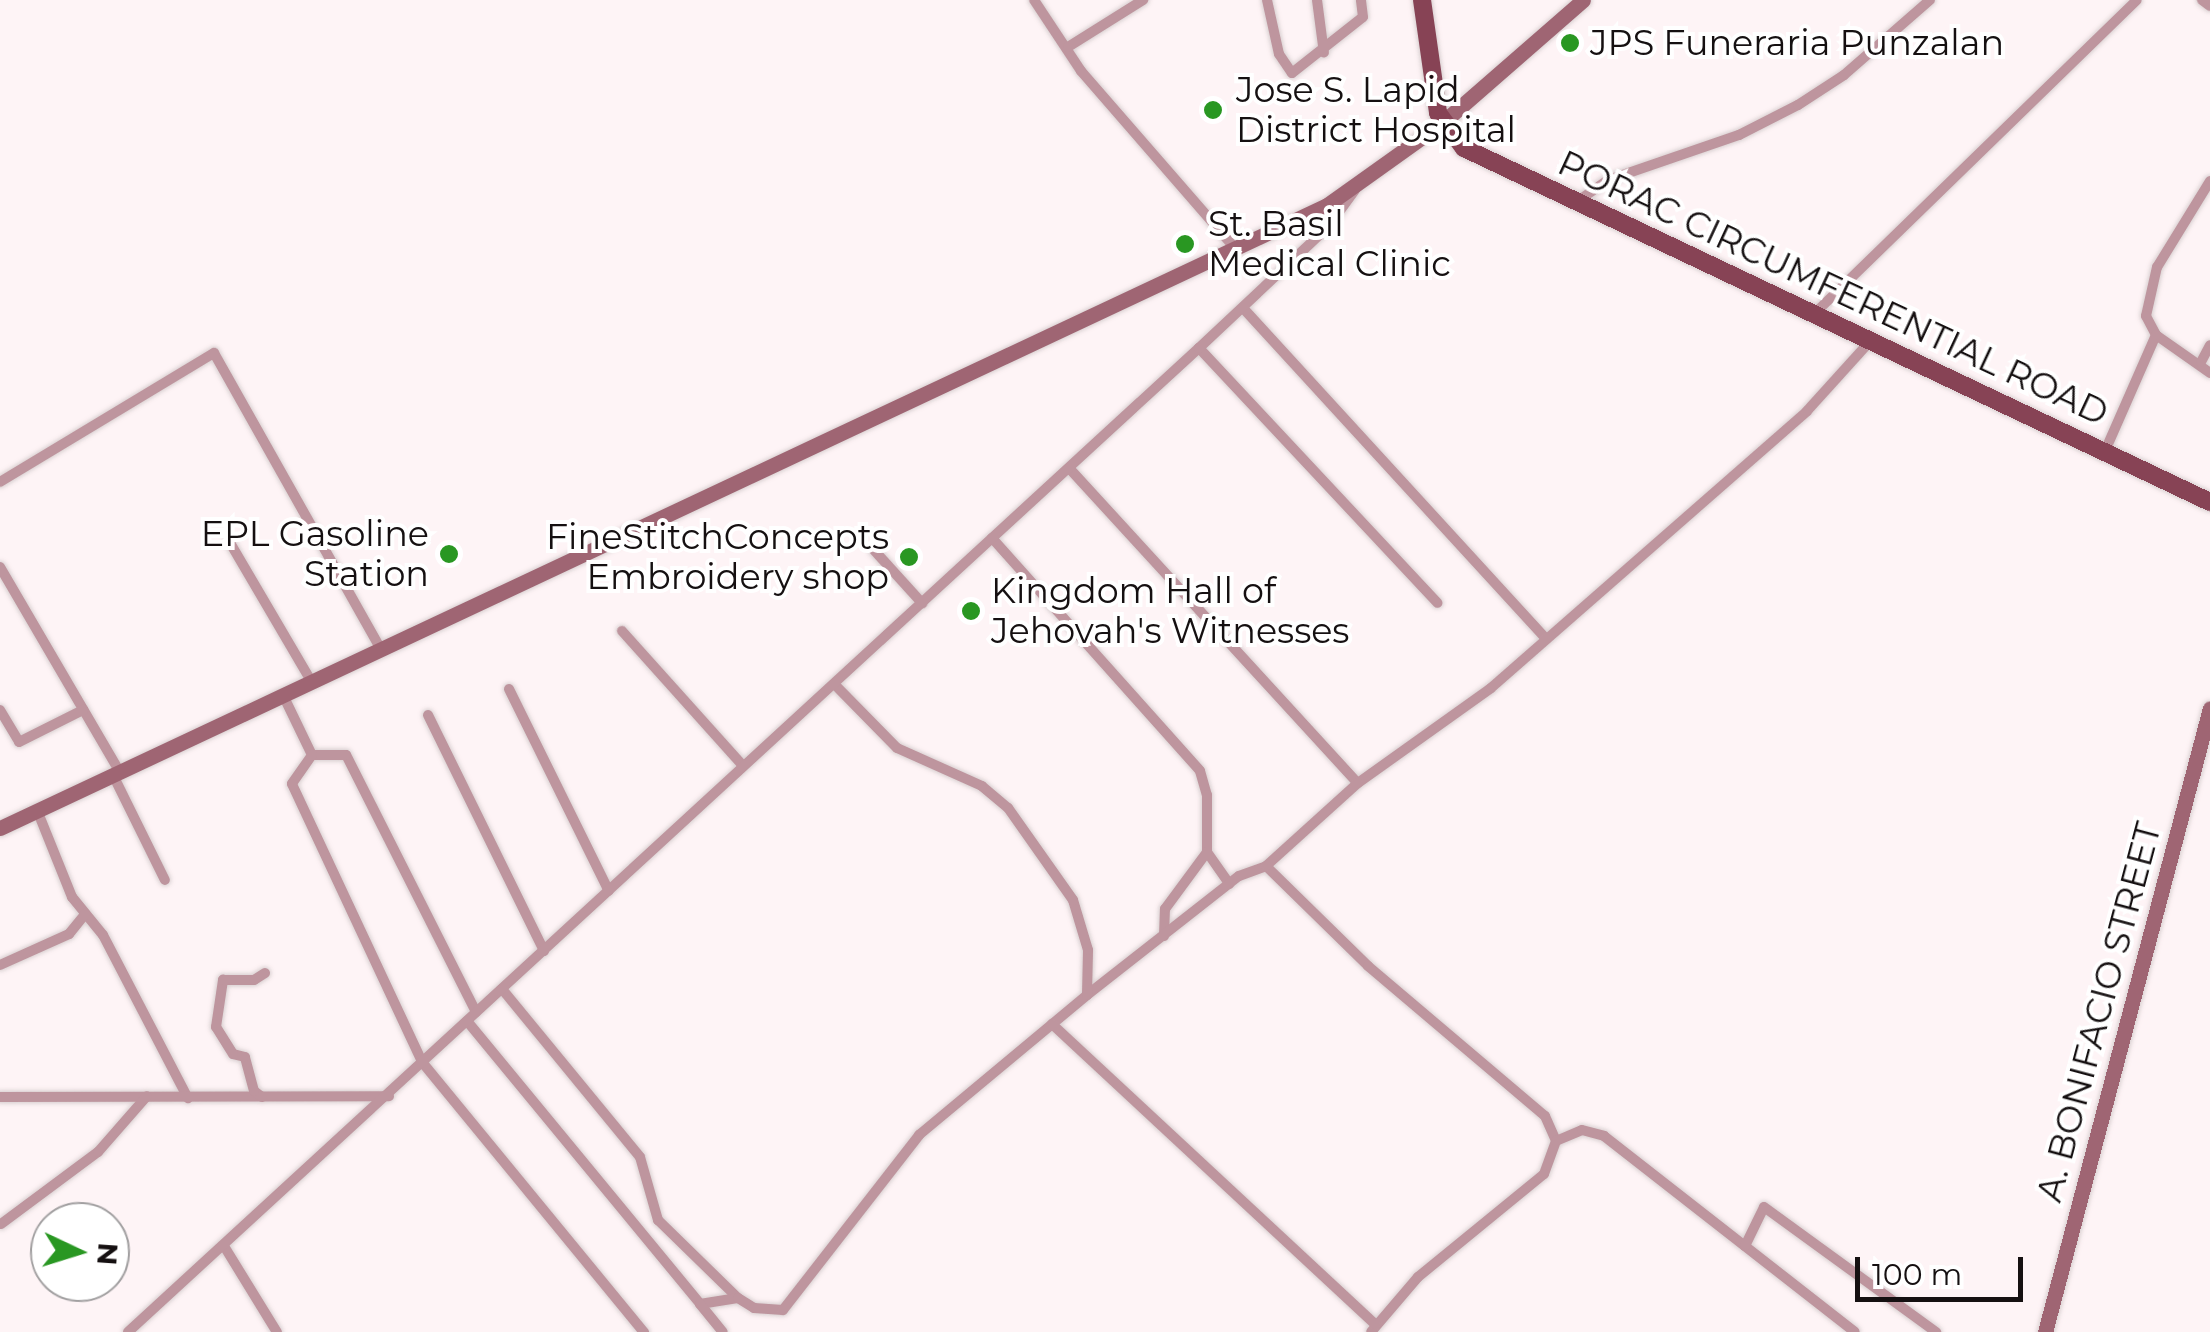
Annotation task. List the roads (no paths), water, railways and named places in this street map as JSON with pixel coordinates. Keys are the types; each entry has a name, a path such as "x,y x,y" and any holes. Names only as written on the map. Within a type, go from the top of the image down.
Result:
{"main road":[{"path":"1422,0 1442,123"},
{"path":"0,828 1355,190 1442,123 1583,0"},
{"name":"PORAC CIRCUMFERENTIAL ROAD","path":"1442,123 1464,148 1574,204 1872,340 2210,502"},
{"name":"A. BONIFACIO STREET","path":"2046,1332 2210,708"}],"street":[{"path":"1034,0 1081,71 1234,247"},
{"path":"1068,46 1143,0"},
{"path":"1266,0 1278,54 1292,73 1324,53 1363,17 1361,0"},
{"path":"1317,0 1324,53"},
{"path":"1574,204 1608,180 1740,135 1798,105 1844,75 1930,0"},
{"path":"1814,314 2137,0"},
{"path":"2202,0 2210,6"},
{"path":"2210,181 2157,267 2146,316 2156,335 2201,362 2210,373"},
{"path":"128,1332 1243,308 1328,227 1355,190"},
{"path":"1243,308 1544,637"},
{"path":"2105,450 2156,335"},
{"path":"502,988 640,1157 658,1220 738,1298 754,1308 783,1310 919,1135 1229,884 1266,866 1358,783 1491,688 1544,637 1808,410 1872,340"},
{"path":"2201,362 2210,346"},
{"path":"1199,348 1438,603"},
{"path":"0,482 214,353 381,648"},
{"path":"1069,468 1358,783"},
{"path":"992,538 1200,771 1208,794 1207,852 1165,910 1164,936"},
{"path":"230,540 311,682"},
{"path":"874,550 922,603"},
{"path":"0,567 116,773 165,880"},
{"path":"622,632 742,766"},
{"path":"834,684 897,748 982,786 1008,808 1077,910 1088,950 1088,995"},
{"path":"508,689 609,890"},
{"path":"282,695 312,755"},
{"path":"0,710 19,742 82,710"},
{"path":"428,714 544,951"},
{"path":"312,755 346,754 471,1016 722,1332"},
{"path":"312,755 292,784 422,1062 644,1332"},
{"path":"37,810 84,914 103,935 188,1098"},
{"path":"1207,852 1229,884"},
{"path":"1052,1024 1374,1328 1418,1277 1544,1174 1556,1141 1545,1116 1368,966 1266,866"},
{"path":"0,965 69,934 84,914"},
{"path":"263,1097 254,1091 244,1057 234,1054 216,1027 224,980 254,980 265,973"},
{"path":"2,1224 98,1152 147,1096"},
{"path":"0,1097 389,1096"},
{"path":"1556,1141 1592,1130 1854,1332"},
{"path":"1745,1246 1764,1207 1936,1332"},
{"path":"224,1246 278,1332"},
{"path":"700,1304 738,1298"}],"place":[{"name":"JPS Funeraria Punzalan","path":"1570,43"},
{"name":"Jose S. Lapid District Hospital","path":"1213,110"},
{"name":"St. Basil Medical Clinic","path":"1185,244"},
{"name":"EPL Gasoline Station","path":"449,554"},
{"name":"FineStitchConcepts Embroidery shop","path":"909,557"},
{"name":"Kingdom Hall of Jehovah's Witnesses","path":"971,611"}]}
